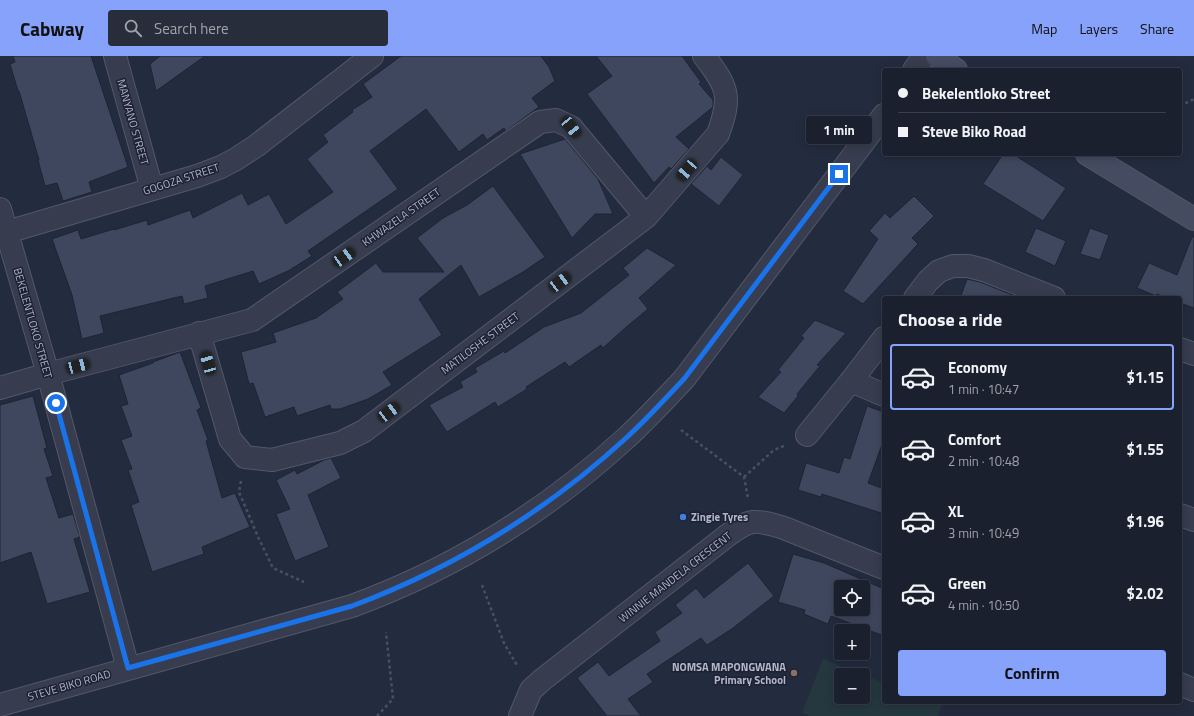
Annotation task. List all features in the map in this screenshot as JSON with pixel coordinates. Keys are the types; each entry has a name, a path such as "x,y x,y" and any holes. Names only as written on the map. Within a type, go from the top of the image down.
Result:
{"main road":[{"path":"937,56 953,68"},
{"path":"1090,156 1194,219"}],"street":[{"name":"MANYANO STREET","path":"115,56 152,189"},
{"name":"GOGOZA STREET","path":"7,232 197,176 221,167 256,146 372,56"},
{"name":"MATILOSHE STREET","path":"245,457 272,460 340,443 364,431 646,217 718,134 724,117 727,99 724,86 718,74 704,56"},
{"path":"915,68 924,56"},
{"name":"STEVE BIKO ROAD","path":"0,705 352,606 419,578 471,552 533,512 569,487 625,440 684,379 882,117"},
{"name":"KHWAZELA STREET","path":"0,388 199,333 252,320 540,122 556,120 571,127 646,217"},
{"name":"BEKELENTLOKO STREET","path":"0,209 48,374 128,668"},
{"path":"917,296 928,281 939,271 953,266 968,266 984,270 1049,296"},
{"path":"199,333 230,439 245,457"},
{"path":"807,435 882,341"},
{"path":"1182,349 1194,354"},
{"path":"851,381 882,394"},
{"path":"1182,516 1194,520"},
{"path":"752,522 784,528 882,567"},
{"name":"WINNIE MANDELA CRESCENT","path":"520,716 531,690 728,535 740,527 752,522"},
{"path":"1182,685 1194,690"}],"path":[{"path":"1182,105 1194,99"},
{"path":"681,430 744,477 752,522"},
{"path":"744,477 774,450 807,435"},
{"path":"245,457 240,492 273,568 304,582"},
{"path":"482,585 504,643 531,690"},
{"path":"377,716 393,699 386,632"}],"shaded area":[{"path":"823,659 846,668 834,668 834,704 870,704 870,677 882,682 882,704 939,704 942,705 938,716 810,716 802,713"}],"building":[{"path":"13,56 91,56 128,167 89,182 92,192 63,201 57,183 45,186 39,160 10,64 15,62"},
{"path":"160,56 205,56 156,91 150,64"},
{"path":"401,56 541,56 549,67 555,81 532,98 539,107 506,131 504,128 487,140 483,134 459,152 426,109 370,151 398,189 308,251 312,256 288,271 259,284 253,271 205,286 208,298 184,304 182,296 100,316 104,333 82,339 72,295 52,239 78,230 81,239 147,220 148,225 190,210 193,218 242,193 248,205 269,194 286,224 333,192 307,159 328,142 323,135 353,112 352,110 372,97 363,84"},
{"path":"596,56 682,56 701,82 699,84 713,100 713,107 676,137 689,149 671,169 669,167 654,183 587,94 612,76"},
{"path":"565,139 598,179 613,214 595,214 572,238 520,154"},
{"path":"1002,156 1016,156 1066,188 1043,221 983,184"},
{"path":"721,157 743,175 719,206 691,184 707,166 711,170"},
{"path":"493,186 545,257 523,272 479,297 461,265 419,299 442,335 383,372 392,385 368,399 340,409 331,409 330,405 297,416 294,407 265,417 253,383 249,384 241,352 276,342 273,333 316,318 343,299 337,292 376,263 383,272 444,272 417,238 443,218 467,205"},
{"path":"914,196 934,216 912,238 918,244 863,304 843,291 878,239 869,231 885,213 890,218"},
{"path":"1036,228 1066,241 1055,266 1025,252"},
{"path":"1090,228 1109,235 1100,260 1080,254"},
{"path":"1192,237 1194,237 1194,308 1182,304 1182,296 1162,296 1157,294 1156,296 1137,288 1149,263 1177,275"},
{"path":"647,248 676,265 639,298 648,309 603,348 601,345 569,367 565,362 526,387 527,389 498,407 495,402 447,432 429,405 463,387 460,382 477,372 475,368 504,351 505,353 544,327 581,313 629,275 623,268"},
{"path":"967,279 980,282 1015,296 961,296"},
{"path":"815,320 846,333 817,365 820,366 797,394 798,396 784,413 758,397 781,372 778,370 804,338 801,336"},
{"path":"180,352 201,408 197,410 208,440 206,441 222,498 235,493 250,527 202,547 204,554 152,572 131,505 139,502 128,470 132,469 121,440 132,436 121,406 128,404 119,375"},
{"path":"33,396 47,448 44,449 53,476 46,478 59,518 73,514 80,537 74,539 90,592 47,604 31,552 0,563 0,405"},
{"path":"867,406 882,411 882,444 868,483 882,488 882,513 822,494 821,497 798,490 806,463 839,473 844,457 850,459"},
{"path":"331,458 341,478 308,495 329,547 295,561 276,514 290,509 276,480 295,470 297,474"},
{"path":"793,554 824,563 863,580 834,580 834,616 870,616 870,583 882,588 882,635 870,631 870,624 852,624 831,616 828,624 804,614 805,610 778,602"},
{"path":"748,563 774,596 733,628 707,645 701,638 647,674 653,682 628,699 641,716 607,716 577,678 598,662 609,676 660,641 655,632 682,613 675,605 696,588 704,598"}],"place":[{"name":"Zingie Tyres","path":"683,517"},
{"name":"NOMSA MAPONGWANA Primary School","path":"794,673"}],"route":[{"path":"56,403 128,668 352,606 419,578 471,552 569,487 625,440 684,379 839,174"}]}
